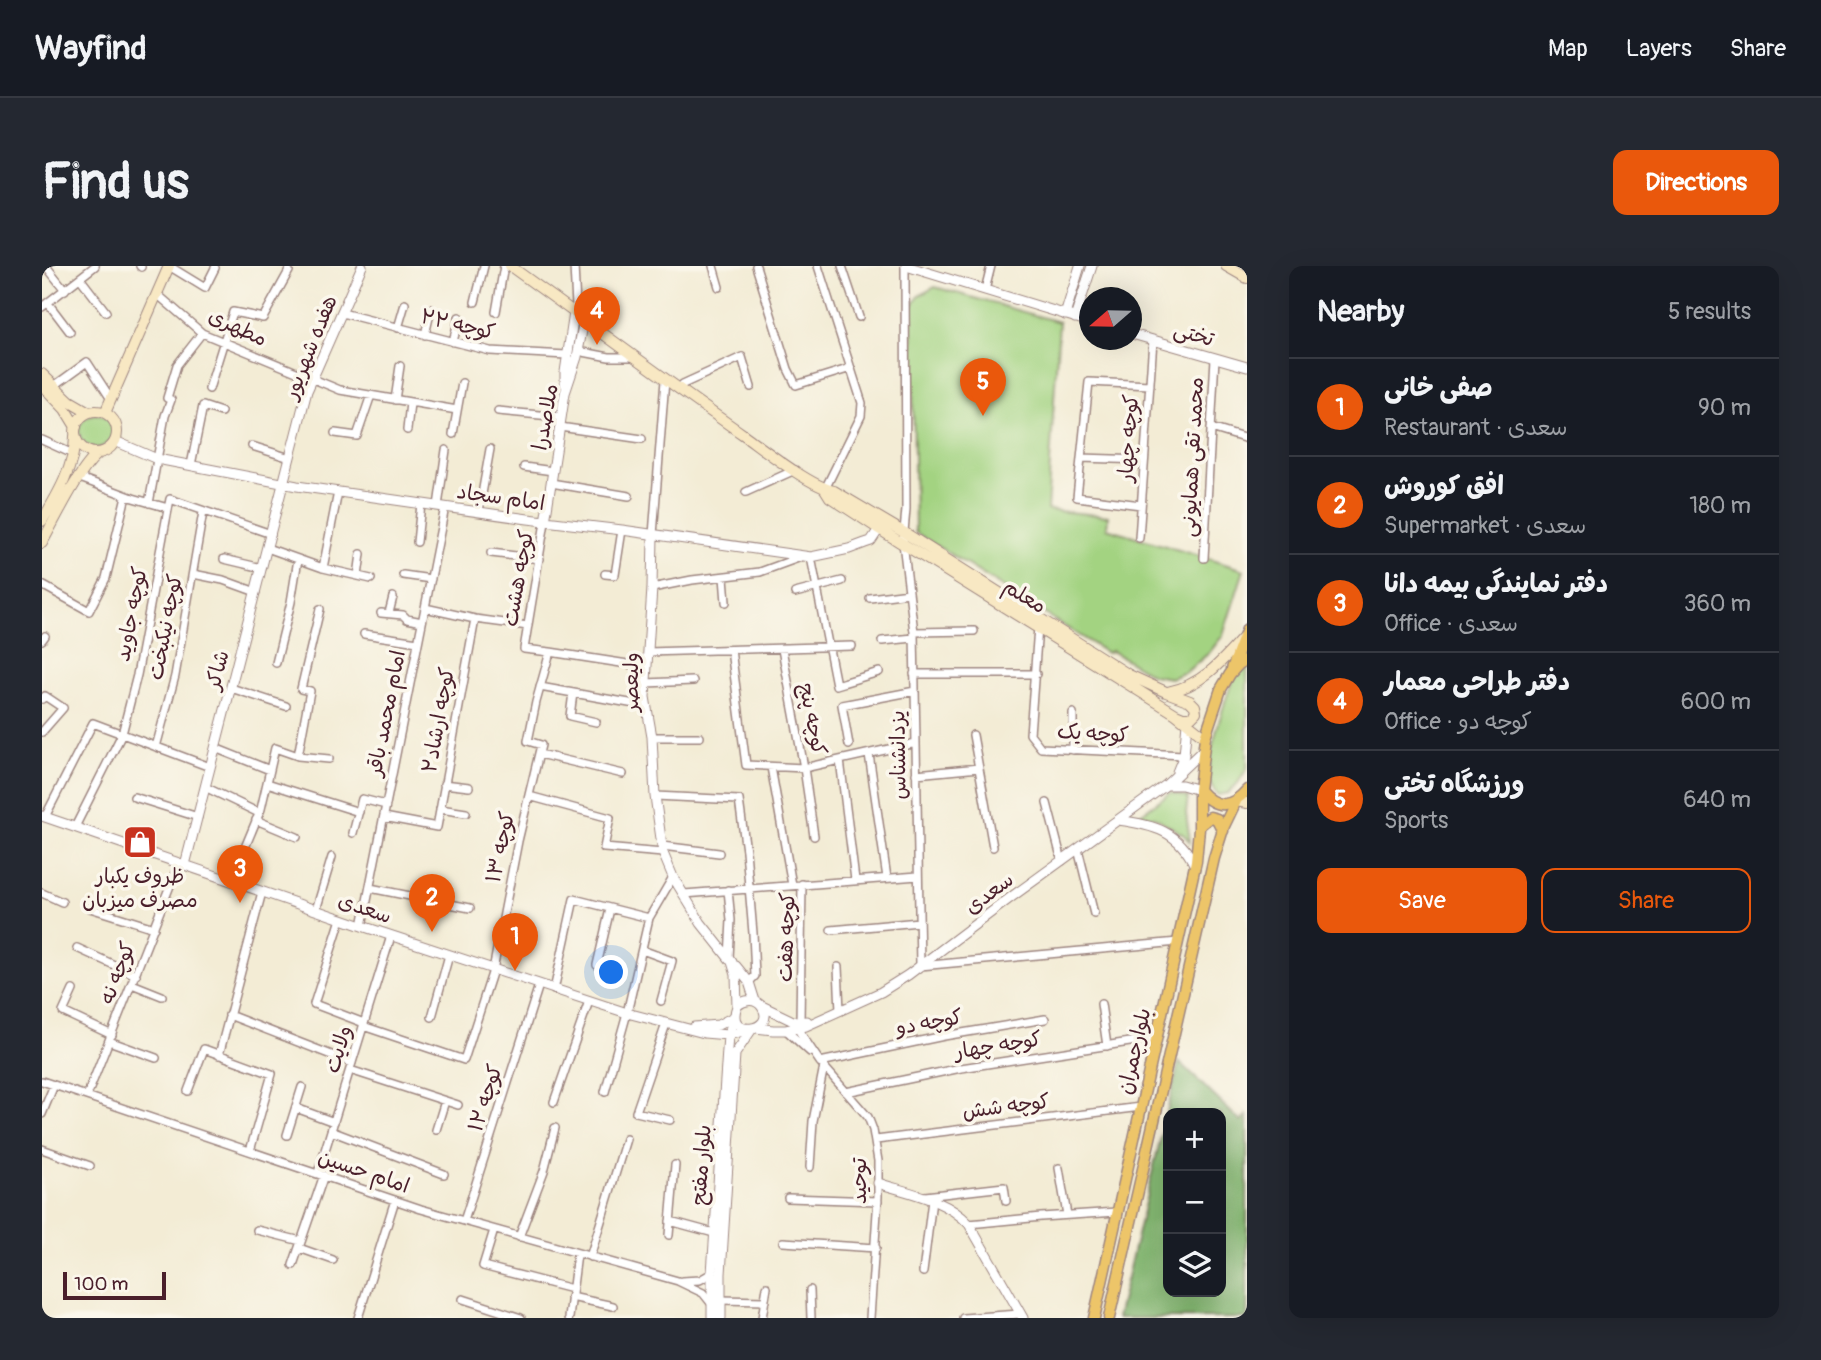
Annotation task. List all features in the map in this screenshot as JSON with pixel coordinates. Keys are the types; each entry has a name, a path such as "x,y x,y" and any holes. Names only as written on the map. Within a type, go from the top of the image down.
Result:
{"main road":[{"path":"105,413 169,266"},
{"name":"معلم","path":"507,266 795,470 825,489 834,491 1038,627 1176,714 1205,737"},
{"path":"1226,266 1247,278"},
{"path":"42,374 70,401 89,412"},
{"path":"42,385 65,409 81,447 86,451 99,453"},
{"path":"42,520 69,467 78,420 89,412 105,413 115,422 115,441 111,447 90,461 42,543"},
{"name":"معلم","path":"825,489 830,497 879,529 904,538 1129,675 1190,701 1195,706 1196,712 1191,717 1176,714"},
{"path":"1166,692 1182,689 1199,681 1246,637"},
{"name":"بلوارچمران","path":"1094,1318 1195,866 1205,737 1221,689 1246,637"},
{"path":"1230,674 1247,659"},
{"name":"بلوارچمران","path":"1109,1318 1214,858 1223,831 1242,802 1247,789"},
{"path":"1199,790 1212,802 1222,805 1242,802"},
{"path":"1199,826 1210,817 1217,819 1223,831"}],"street":[{"path":"46,266 65,290"},
{"path":"70,332 45,305 95,266"},
{"path":"169,266 205,288 215,268"},
{"name":"هفده شهریور","path":"283,484 307,391 362,266"},
{"path":"475,302 484,266"},
{"path":"496,312 507,266"},
{"path":"565,393 567,355 576,306 574,266"},
{"path":"713,266 719,287"},
{"path":"756,266 788,369 796,385 850,368"},
{"path":"818,266 862,403 861,416 825,489"},
{"path":"842,266 859,317"},
{"path":"905,266 1079,319"},
{"name":"یزدانشناس","path":"905,266 904,538 914,635 920,966"},
{"path":"985,290 991,266"},
{"path":"1065,314 1080,266"},
{"path":"1075,318 1092,266"},
{"path":"209,389 233,312 263,318 289,271"},
{"path":"80,278 106,312"},
{"name":"مطهری","path":"157,294 202,333 340,390 457,410"},
{"path":"398,328 405,304"},
{"path":"425,335 431,309"},
{"name":"کوچه ۲۲","path":"342,313 490,351 567,355"},
{"path":"453,342 459,317"},
{"name":"ملاصدرا","path":"545,522 565,393 584,320"},
{"path":"149,503 165,416 171,400 167,398 177,365 202,333"},
{"name":"تختی","path":"1142,337 1247,367"},
{"name":"کوچه چهار","path":"1139,538 1153,340"},
{"path":"578,351 609,357 633,357"},
{"path":"678,389 683,384 742,357 751,387"},
{"name":"محمد تقی همایونی","path":"1204,558 1215,358"},
{"path":"54,386 87,362 111,399"},
{"path":"395,400 400,366"},
{"name":"ولیعصر","path":"665,380 653,535 646,683 646,706 652,737 655,796 662,850 673,877 701,923 749,982 758,1003"},
{"path":"1141,505 1077,497 1089,382 1150,385"},
{"path":"453,434 462,383"},
{"path":"335,433 357,436 370,395"},
{"path":"407,430 410,403"},
{"path":"191,465 203,406 221,412"},
{"path":"498,411 642,439"},
{"path":"1210,428 1247,439"},
{"path":"42,440 73,454"},
{"name":"امام سجاد","path":"115,441 157,459 283,484 807,556 849,549 871,541 879,529"},
{"path":"252,446 290,457"},
{"path":"479,511 490,449"},
{"path":"441,507 446,450"},
{"path":"1081,458 1144,460"},
{"path":"524,467 553,471"},
{"path":"746,492 795,470"},
{"path":"80,478 126,496 168,508"},
{"path":"551,483 629,496"},
{"name":"شاکر","path":"182,864 198,817 283,484"},
{"path":"323,568 338,492"},
{"path":"42,585 89,611 106,578 126,496"},
{"name":"کوچه جاوید","path":"75,827 122,734 137,675 170,499 203,512"},
{"path":"416,542 421,504"},
{"name":"امام محمد باقر","path":"362,926 431,579 441,507"},
{"path":"203,512 271,534"},
{"name":"کوچه نیکبخت","path":"156,747 175,676 203,512"},
{"name":"کوچه هشت","path":"545,522 524,649 550,652"},
{"path":"604,574 615,575 622,530"},
{"path":"268,548 323,568 371,579"},
{"path":"491,553 540,559"},
{"path":"358,576 361,554"},
{"path":"652,587 760,572 807,556 817,587 836,685 879,672"},
{"path":"224,559 262,569"},
{"path":"276,663 298,559"},
{"path":"193,574 223,580 256,592"},
{"path":"403,575 431,579"},
{"path":"724,577 726,602"},
{"path":"795,593 842,581"},
{"path":"870,598 909,593"},
{"path":"393,597 385,613 403,615 407,619 422,622"},
{"path":"425,608 475,619 528,626"},
{"path":"298,756 310,691 301,689 320,609"},
{"name":"کوچه ارشاد۲","path":"384,817 437,827 475,619"},
{"name":"کوچه یک","path":"1038,627 1030,734 1041,748 1184,755"},
{"path":"882,641 914,635 974,631"},
{"path":"364,634 418,642"},
{"path":"648,652 852,646"},
{"name":"کوچه پنج","path":"782,649 804,768 916,743"},
{"path":"731,650 746,765 804,768 814,836"},
{"path":"623,774 539,754 541,745 528,741 540,687 550,652 647,667"},
{"path":"914,674 1036,674"},
{"path":"646,683 693,681"},
{"path":"540,687 646,706"},
{"path":"231,688 286,706"},
{"path":"849,745 842,705 915,691"},
{"path":"573,693 570,716 596,722"},
{"path":"42,699 46,695 63,708 42,732"},
{"path":"1073,713 1073,750"},
{"path":"43,816 93,723 210,767"},
{"path":"1177,774 1184,755 1187,723"},
{"path":"973,735 993,847"},
{"path":"652,737 700,737"},
{"path":"215,748 270,770"},
{"path":"231,881 258,817 275,748 298,756 329,759"},
{"name":"سعدی","path":"43,816 554,990 666,1024 704,1033 728,1035 754,1028 786,1030 826,1018 881,992 1166,785 1203,750"},
{"name":"کوچه ۱۳","path":"364,1024 464,1060 493,970 539,754"},
{"path":"869,754 887,878"},
{"path":"839,760 855,880"},
{"path":"771,767 792,885"},
{"path":"916,774 979,768"},
{"path":"267,783 359,812"},
{"path":"444,784 469,787"},
{"path":"1166,785 1182,785 1199,790"},
{"path":"205,787 297,837"},
{"path":"529,796 610,818 604,848 719,853"},
{"path":"655,796 739,800 753,933 755,976 749,982"},
{"path":"134,797 198,817"},
{"path":"353,834 362,799 386,805"},
{"path":"1047,803 1062,861"},
{"path":"440,809 466,813"},
{"path":"1118,820 1140,823 1169,833 1189,852 1195,866"},
{"path":"1079,849 1094,914"},
{"path":"316,910 332,857"},
{"name":"کوچه نه","path":"88,1096 182,864"},
{"name":"کوچه هفت","path":"799,1025 802,884 918,876"},
{"path":"605,1092 649,918 673,877"},
{"path":"684,894 802,884"},
{"path":"370,888 470,908"},
{"path":"728,890 730,960 736,975 736,1020 742,1028 760,1025 764,1016 758,1003"},
{"path":"219,1055 262,892"},
{"path":"42,893 62,902"},
{"path":"554,990 574,899 649,918"},
{"path":"90,908 154,928"},
{"path":"597,965 610,909"},
{"path":"341,919 314,1004 364,1024"},
{"path":"831,930 919,922"},
{"name":"ولایت","path":"293,1265 391,936"},
{"path":"920,966 1178,942"},
{"path":"77,948 136,975"},
{"path":"642,950 672,961 661,1001"},
{"path":"432,1017 449,955"},
{"path":"838,967 840,1011"},
{"path":"132,984 162,996"},
{"name":"کوچه ۱۲","path":"464,1221 539,985"},
{"path":"73,990 63,1012 156,1058"},
{"path":"736,1011 745,1000 758,1003 799,1025 822,1064 810,1167"},
{"path":"554,1102 589,1001"},
{"path":"1101,1004 1107,1045"},
{"name":"سعدی","path":"678,1026 712,1026 736,1011"},
{"name":"بلوار مفتح","path":"721,1318 712,1273 728,1035 736,1011"},
{"path":"229,1015 351,1066 458,1105"},
{"name":"کوچه دو","path":"822,1064 944,1036 1045,1019"},
{"path":"666,1024 636,1112 670,1120"},
{"name":"بلوار مفتح","path":"712,1318 721,1274 735,1054 754,1028"},
{"path":"786,1030 822,1064"},
{"name":"کوچه چهار","path":"846,1092 961,1068 1157,1038"},
{"path":"188,1091 204,1049 272,1074 250,1151"},
{"name":"توحید","path":"822,1064 868,1118 876,1140 878,1201 870,1318"},
{"name":"امام حسین","path":"42,1081 395,1200 678,1281"},
{"path":"42,1114 54,1085"},
{"path":"288,1135 302,1087"},
{"path":"436,1130 445,1101"},
{"name":"کوچه شش","path":"876,1140 1141,1107"},
{"path":"296,1108 334,1122"},
{"path":"519,1237 544,1171 555,1128"},
{"path":"331,1131 444,1174"},
{"path":"590,1257 626,1139"},
{"path":"42,1149 90,1166"},
{"path":"669,1235 675,1165"},
{"path":"1059,1168 1067,1215"},
{"path":"878,1183 932,1200 959,1213 969,1224 1021,1316 963,1318"},
{"path":"921,1197 1004,1187 1006,1201"},
{"path":"788,1198 878,1201"},
{"path":"358,1318 395,1200"},
{"path":"923,1272 932,1200"},
{"path":"969,1224 1117,1212"},
{"path":"670,1221 714,1233"},
{"path":"257,1230 300,1244 333,1260"},
{"path":"494,1230 483,1266 613,1306"},
{"path":"783,1242 876,1248"},
{"path":"569,1318 577,1254"},
{"path":"678,1281 700,1280 712,1273"},
{"path":"678,1281 716,1301 765,1301"},
{"path":"762,1318 767,1287"},
{"path":"810,1290 811,1318"},
{"path":"463,1299 521,1318"}],"green space":[{"path":"935,287 1059,322 1047,510 1108,516 1107,528 1244,570 1223,635 1209,653 1186,672 1170,678 1153,675 1111,651 1107,653 915,532 912,306 920,295"},
{"path":"96,414 108,419 113,431 108,443 96,448 84,443 79,431 84,419"},
{"path":"1247,665 1247,768 1228,793 1218,795 1209,777 1212,749 1234,679 1238,671"},
{"path":"1171,792 1188,797 1186,813 1190,842 1184,835 1155,817 1139,815"},
{"path":"1179,1062 1241,1122 1247,1115 1247,1318 1117,1318 1163,1128 1163,1297 1226,1297 1226,1108 1168,1108"}],"place":[{"name":"دفتر طراحی معمار","path":"597,345"},
{"name":"ورزشگاه تختی","path":"983,416"},
{"name":"ظروف یکبار مصرف میزبان","path":"140,842"},
{"name":"دفتر نمایندگی بیمه دانا","path":"240,903"},
{"name":"افق کوروش","path":"432,932"},
{"name":"صفی خانی","path":"515,971"}]}
